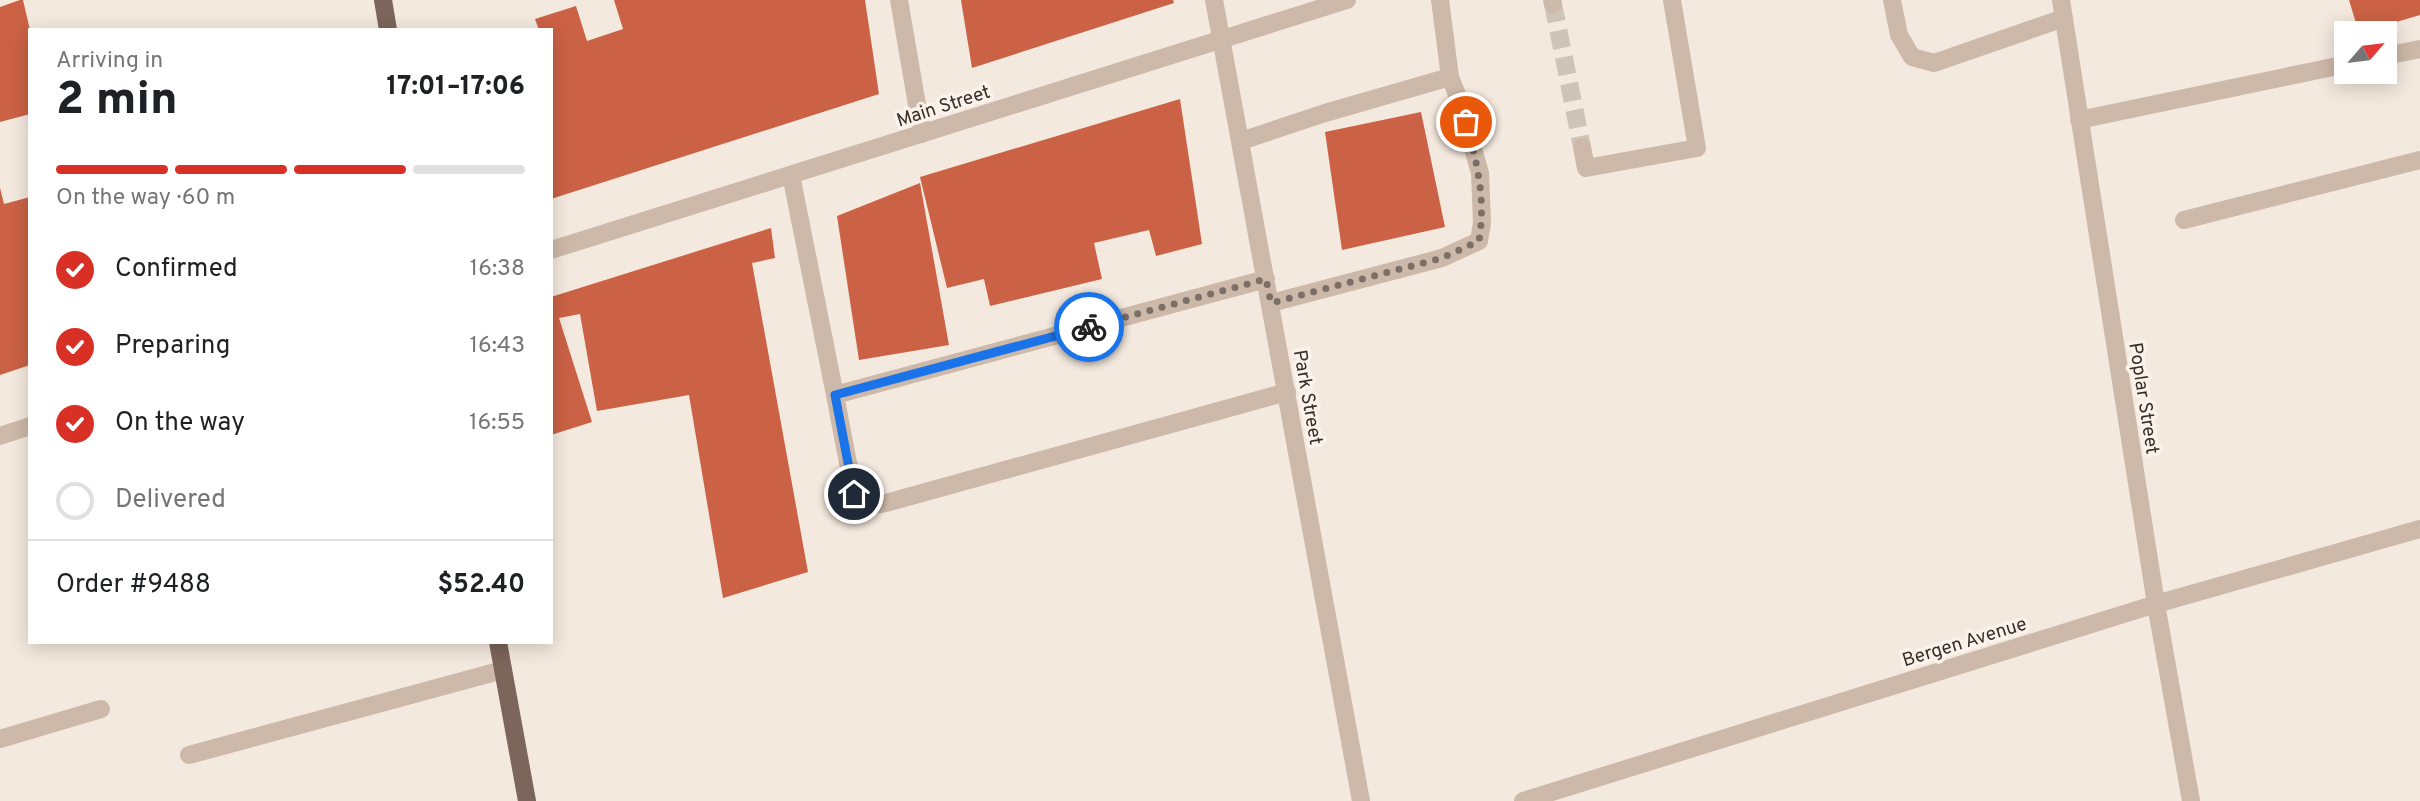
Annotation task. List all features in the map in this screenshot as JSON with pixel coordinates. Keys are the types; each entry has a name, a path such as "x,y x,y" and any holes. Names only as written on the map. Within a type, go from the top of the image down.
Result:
{"main road":[{"path":"383,0 387,28"},
{"path":"498,644 527,801"}],"street":[{"path":"899,0 922,134"},
{"name":"Park Street","path":"1214,0 1361,801"},
{"name":"Main Street","path":"553,249 1347,0"},
{"path":"1271,303 1442,258 1479,241 1482,223 1480,173 1450,77 1440,0"},
{"path":"1583,147 1586,168 1697,148 1672,0"},
{"path":"1892,0 1899,35 1912,57 1934,63 2064,18"},
{"name":"Poplar Street","path":"2061,0 2156,604 2191,801"},
{"path":"2398,53 2420,49"},
{"path":"2080,120 2334,67"},
{"path":"1241,141 1325,113 1450,77"},
{"path":"2184,220 2420,160"},
{"path":"791,175 854,494 867,506 1287,393"},
{"path":"835,395 1266,279"},
{"path":"0,436 28,427"},
{"name":"Bergen Avenue","path":"1523,801 2156,604 2420,529"},
{"path":"189,755 503,670"},
{"path":"0,738 101,709"}],"building":[{"path":"23,0 30,28 28,115 0,122 0,7"},
{"path":"614,0 865,0 879,94 553,198 553,28 538,28 535,19 576,6 587,41 623,29"},
{"path":"961,0 1173,0 1174,3 972,68"},
{"path":"2349,0 2420,0 2420,15 2398,21 2355,21"},
{"path":"1180,99 1202,244 1156,256 1149,230 1094,243 1102,279 990,306 984,279 947,288 920,177"},
{"path":"1421,112 1445,227 1342,250 1325,132"},
{"path":"920,183 949,345 859,360 837,216"},
{"path":"0,188 4,204 28,198 28,366 0,375"},
{"path":"771,228 775,258 752,263 808,572 723,598 689,395 597,411 580,314 559,318 592,422 553,434 553,296"}],"tunnel":[{"path":"1553,4 1582,147"}],"way so far":[{"path":"1089,327 1266,279 1271,303 1442,258 1479,241 1482,223 1480,173 1466,122"}],"route":[{"path":"854,494 835,395 1089,327"}]}
